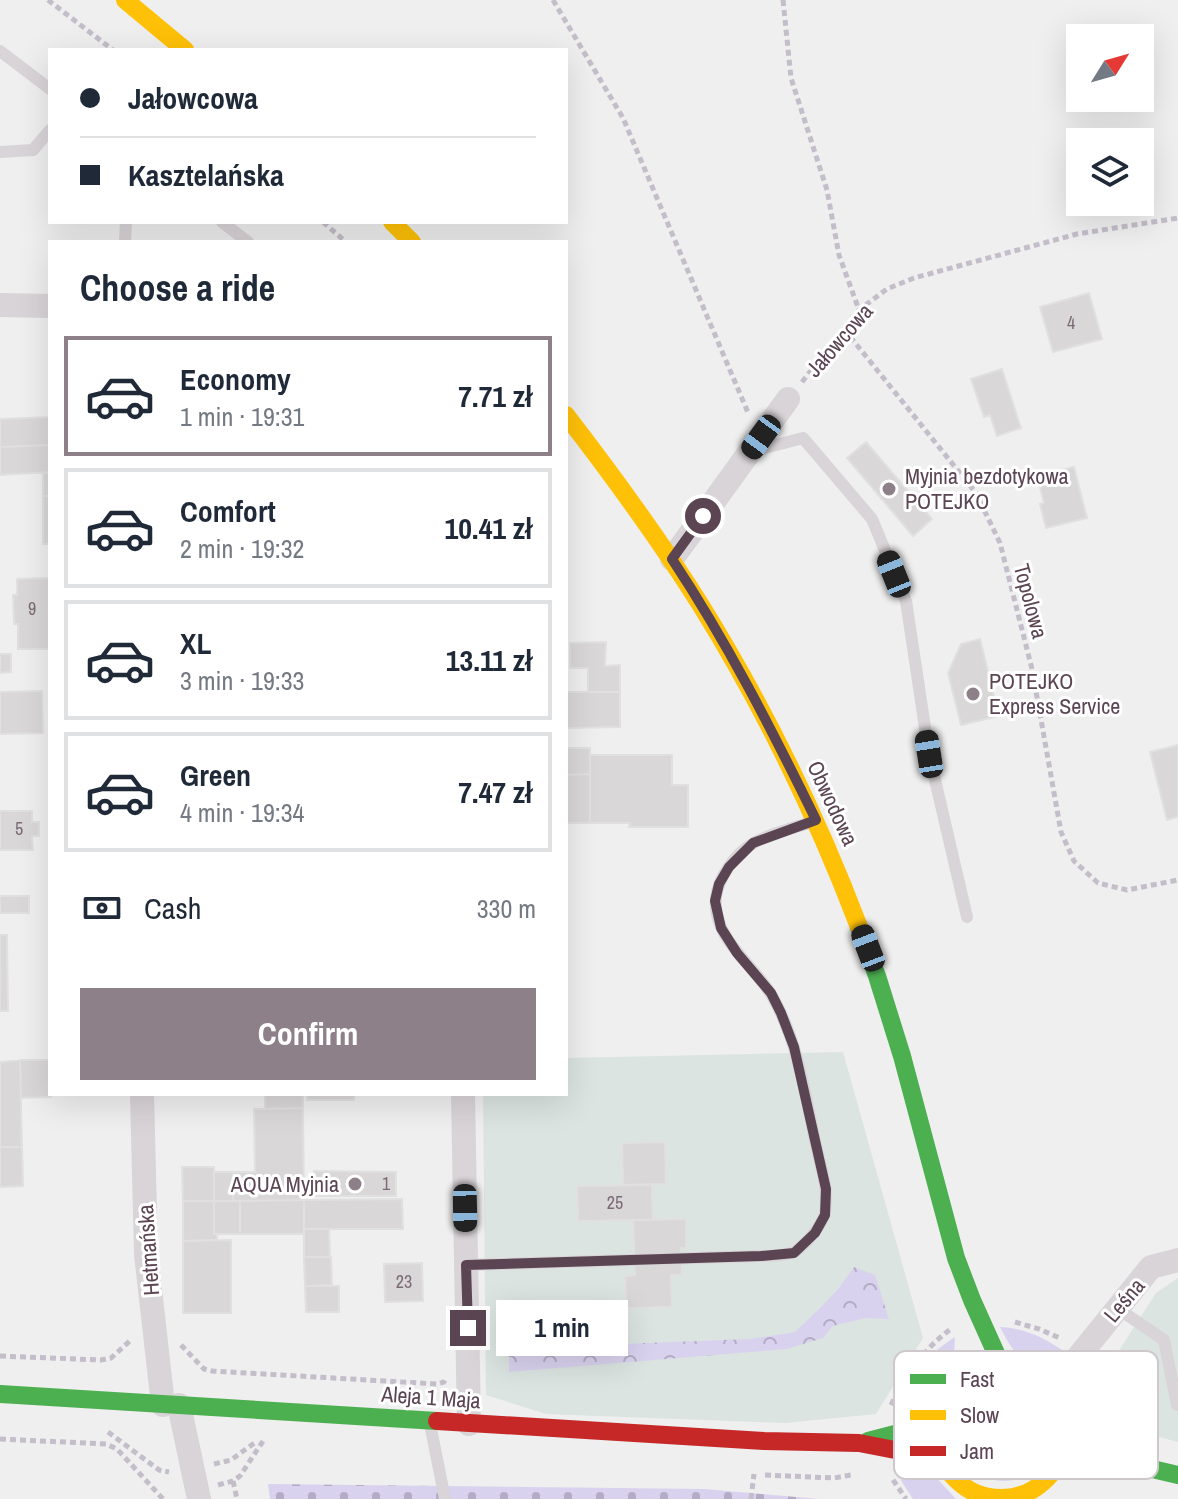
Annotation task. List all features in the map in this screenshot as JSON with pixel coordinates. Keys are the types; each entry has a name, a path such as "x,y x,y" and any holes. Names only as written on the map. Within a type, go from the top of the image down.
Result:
{"main road":[{"path":"125,0 183,48"},
{"path":"394,224 410,240"},
{"name":"Obwodowa","path":"568,418 672,559 725,643 816,820 868,948 891,1016 956,1259 995,1351"},
{"name":"Obwodowa","path":"956,1259 963,1324"},
{"name":"Aleja 1 Maja","path":"0,1394 764,1441 859,1443 894,1450"},
{"name":"Aleja 1 Maja","path":"859,1443 894,1434"},
{"path":"1158,1470 1178,1475"},
{"path":"955,1479 980,1497 999,1499 1018,1498 1048,1479"}],"street":[{"path":"0,305 48,306"},
{"path":"672,559 788,399"},
{"name":"Hetmańska","path":"142,1096 146,1254 171,1405 199,1499"},
{"path":"463,1096 469,1424"},
{"name":"Leśna","path":"1083,1351 1151,1267 1178,1260"}],"lane":[{"path":"0,51 48,87"},
{"path":"0,152 33,150 48,132"},
{"path":"225,224 245,240"},
{"path":"755,445 803,438 872,519 906,601 929,754 967,917"},
{"path":"466,1265 794,1253 815,1233 825,1215 826,1189 794,1047 771,993 737,953 721,928 715,901 719,884 729,867 753,843 816,820"},
{"path":"1117,1308 1164,1340 1177,1405"},
{"path":"429,1421 445,1499"}],"path":[{"path":"48,0 110,48"},
{"path":"553,0 623,118 742,402 755,445"},
{"path":"783,0 791,78 827,190 839,255 859,310"},
{"name":"Jałowcowa","path":"788,399 859,310 887,289 914,278 1077,234 1178,218"},
{"path":"325,224 344,240"},
{"name":"Topolowa","path":"844,329 976,493 1000,543 1032,669 1061,832 1074,861 1098,883 1127,890 1178,880"},
{"path":"0,1356 101,1360 118,1353 135,1332"},
{"path":"178,1342 204,1369 212,1371 444,1382"},
{"path":"101,1429 110,1432 159,1470 166,1472 227,1462 256,1440"},
{"path":"0,1439 106,1444 117,1449 163,1499"},
{"path":"237,1499 233,1481 240,1476 263,1441"},
{"path":"751,1499 754,1474"}],"shaded area":[{"path":"843,1052 923,1338 915,1351 894,1351 894,1385 876,1414 785,1423 546,1414 486,1395 483,1096 568,1096 568,1058"},
{"path":"1178,1278 1178,1442 1158,1437 1158,1351 1119,1351 1156,1293"}],"green space":[{"path":"854,1267 875,1275 889,1319 865,1318 833,1326 823,1338 787,1349 509,1372 509,1353 517,1348 750,1339 795,1332 839,1288"},
{"path":"1000,1327 1034,1335 1064,1351 1014,1351"},
{"path":"955,1337 954,1351 937,1351"},
{"path":"901,1479 937,1479 956,1499 913,1499"},
{"path":"268,1484 704,1489 819,1499 270,1499"}],"building":[{"path":"1089,293 1102,339 1053,352 1040,307"},
{"path":"1002,369 1021,428 997,436 990,415 984,417 971,379"},
{"path":"48,417 48,445 0,447 0,419"},
{"name":"Myjnia bezdotykowa POTEJKO","path":"866,442 932,519 913,536 847,458"},
{"path":"48,445 48,472 0,475 0,447"},
{"path":"1074,467 1087,518 1046,528 1037,476"},
{"path":"48,472 48,496 43,496 43,473"},
{"path":"43,496 48,496 48,544 43,544"},
{"path":"48,578 48,649 18,649 13,595 17,595 17,579"},
{"name":"POTEJKO Express Service","path":"980,639 999,716 961,725 948,673 961,644"},
{"path":"606,642 605,666 620,665 620,692 588,692 588,668 570,668 570,643"},
{"path":"0,654 11,654 11,672 0,673"},
{"path":"42,691 43,733 0,734 0,692"},
{"path":"568,692 620,692 620,727 568,728"},
{"path":"1178,745 1178,817 1167,820 1150,752"},
{"path":"568,748 590,748 590,774 568,775"},
{"path":"590,755 672,755 672,785 688,785 688,827 629,827 630,823 590,823"},
{"path":"590,774 590,823 568,823 568,775"},
{"path":"0,811 32,811 32,822 39,822 39,836 32,836 33,850 0,850"},
{"path":"0,896 29,896 29,913 0,913"},
{"path":"0,935 7,935 8,1011 0,1011"},
{"path":"20,1060 48,1060 48,1096 51,1097 21,1098"},
{"path":"20,1060 22,1147 0,1147 0,1062"},
{"path":"265,1096 303,1096 303,1108 265,1109"},
{"path":"307,1096 354,1096 354,1100 307,1100"},
{"path":"303,1108 304,1200 233,1201 233,1172 255,1172 254,1109"},
{"path":"665,1142 666,1184 623,1185 622,1143"},
{"path":"0,1147 22,1147 23,1186 0,1187"},
{"path":"182,1167 214,1167 214,1201 183,1201"},
{"name":"AQUA Myjnia","path":"314,1171 396,1172 396,1196 314,1196"},
{"path":"214,1172 233,1172 233,1201 214,1201"},
{"path":"652,1185 653,1220 578,1221 577,1186"},
{"path":"402,1199 403,1229 304,1229 304,1200"},
{"path":"304,1200 304,1234 240,1234 240,1201"},
{"path":"183,1201 214,1201 214,1234 217,1234 217,1240 183,1241"},
{"path":"214,1201 240,1201 240,1234 214,1234"},
{"path":"686,1219 686,1248 681,1248 682,1275 671,1275 672,1307 626,1308 625,1276 635,1275 633,1220"},
{"path":"304,1229 329,1229 330,1257 304,1257"},
{"path":"231,1240 231,1313 183,1313 183,1241"},
{"path":"304,1257 331,1257 332,1285 305,1286"},
{"path":"422,1263 423,1301 385,1302 384,1264"},
{"path":"305,1286 339,1286 339,1312 306,1312"}],"traffic: fast":[{"path":"859,927 902,1056 956,1258 995,1351"},
{"path":"0,1394 437,1421"},
{"path":"868,1441 894,1434"},
{"path":"1158,1470 1178,1475"}],"traffic: slow":[{"path":"125,0 183,48"},
{"path":"394,224 410,240"},
{"path":"568,418 652,532 746,682 825,843 859,927"},
{"path":"956,1479 976,1493 1001,1498 1026,1493 1046,1479"}],"traffic: jam":[{"path":"437,1421 764,1441 859,1443 894,1450"}],"place":[{"name":"Myjnia bezdotykowa POTEJKO","path":"889,489"},
{"name":"POTEJKO Express Service","path":"973,694"},
{"name":"AQUA Myjnia","path":"355,1184"}],"route":[{"path":"468,1328 466,1265 794,1253 815,1233 825,1215 826,1189 794,1047 771,993 737,953 721,928 715,901 719,884 729,867 753,843 816,820 725,643 672,559 703,516"}]}
